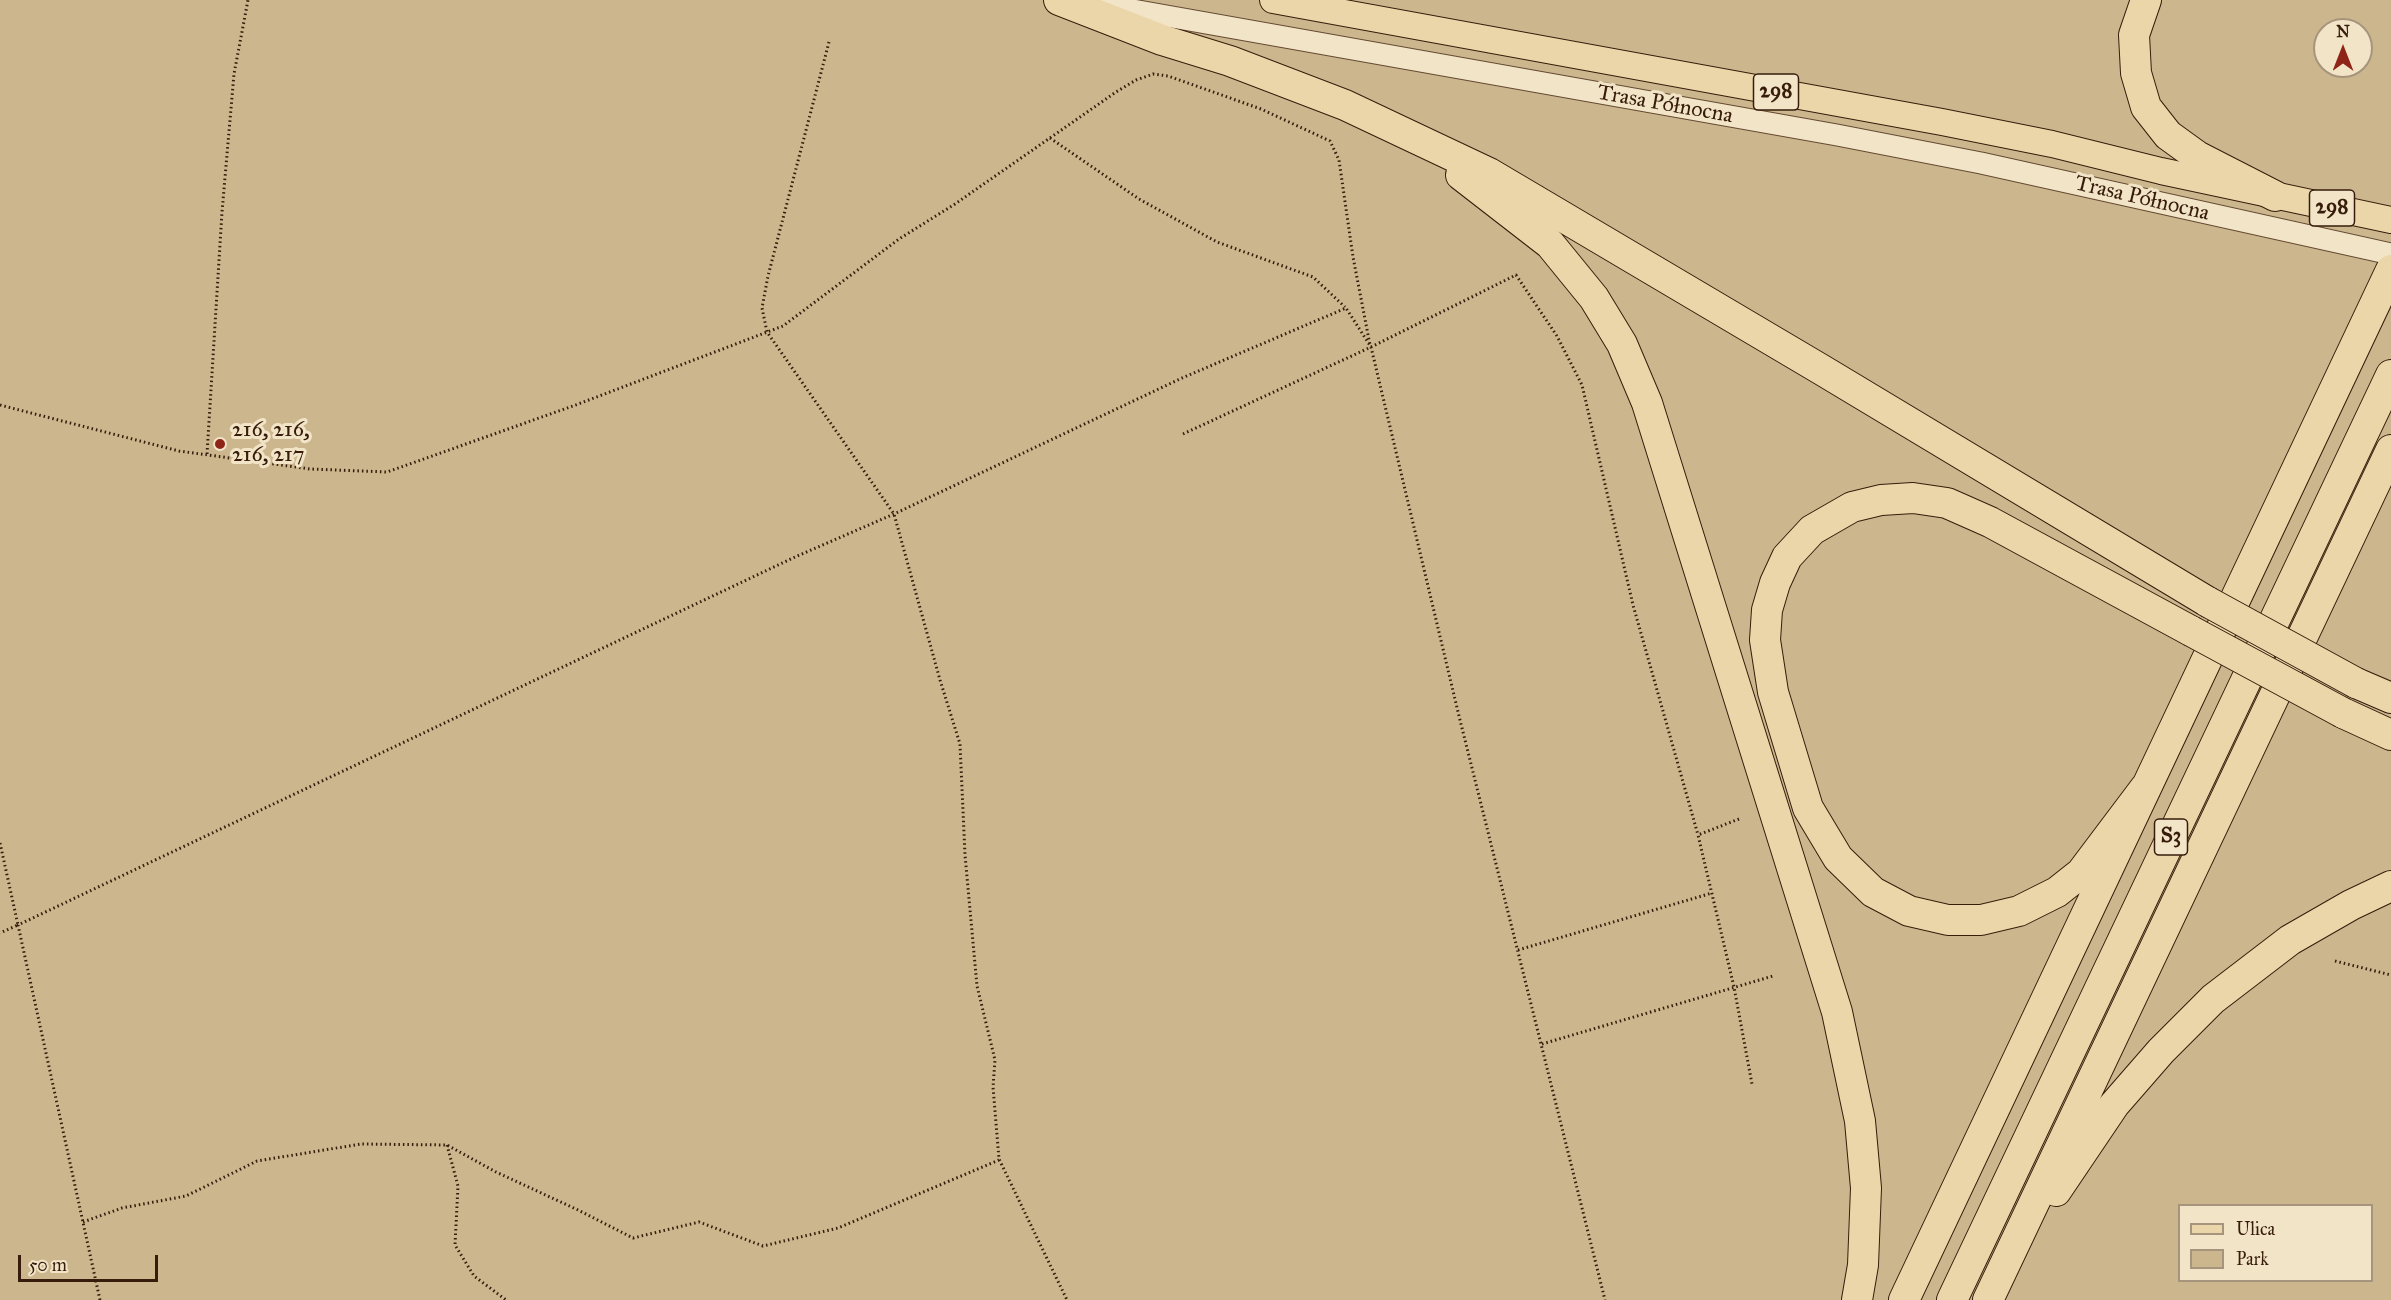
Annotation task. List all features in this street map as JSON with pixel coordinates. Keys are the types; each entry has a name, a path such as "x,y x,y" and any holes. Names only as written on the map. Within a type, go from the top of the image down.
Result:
{"highway":[{"path":"1059,0 1162,40 1230,61 1345,105 1489,173 2208,602 2356,683 2391,698"},
{"path":"2146,0 2134,35 2136,73 2146,107 2168,135 2190,151 2275,196"},
{"path":"1409,135 1550,244 1594,298 1622,344 1647,403 1837,1012 1860,1121 1866,1188 1863,1265 1857,1300"},
{"path":"1904,1300 2145,788 2385,258"},
{"name":"S3","path":"1952,1300 2391,375"},
{"name":"S3","path":"1988,1300 2391,450"},
{"path":"2145,788 2081,873 2057,892 2019,911 1981,920 1948,920 1909,911 1873,892 1838,858 1808,808 1773,692 1767,650 1767,610 1774,583 1787,557 1812,530 1852,507 1881,500 1913,498 1947,503 1990,522 2343,713 2391,735"},
{"path":"2004,1267 2114,1105 2161,1051 2213,999 2290,940 2351,904 2391,886"}],"main road":[{"name":"Trasa Północna","path":"1274,0 1942,122 2052,144 2161,171 2390,220"}],"street":[{"name":"Trasa Północna","path":"1078,0 1981,163 2385,258"}],"path":[{"path":"207,454 222,212 234,74 248,0"},
{"path":"830,42 768,276 762,308 767,332 894,514 960,744 965,855 977,986 995,1060 993,1087 999,1160 1067,1300"},
{"path":"0,405 179,451 310,470 387,472 573,406 783,326 899,239 1116,92 1136,80 1153,74 1168,76 1261,109 1330,141 1339,160 1353,257 1371,347 1459,716 1605,1300"},
{"path":"1050,138 1139,199 1217,242 1312,277 1346,308 1371,347"},
{"path":"1183,434 1371,347 1516,275 1557,336 1582,385 1633,605 1698,835 1734,987 1752,1084"},
{"path":"0,933 804,553 894,514 1182,378 1346,308"},
{"path":"1698,835 1739,819"},
{"path":"0,843 100,1300"},
{"path":"1518,950 1712,893"},
{"path":"2335,961 2391,975"},
{"path":"1541,1044 1773,976"},
{"path":"83,1222 122,1208 186,1196 257,1161 361,1144 447,1145 496,1172 633,1238 699,1222 763,1246 837,1228 999,1160"},
{"path":"447,1145 458,1186 455,1245 474,1276 506,1300"}],"green space":[{"path":"0,0 2391,0 2391,1300 0,1300"}],"place":[{"name":"216, 216, 216, 217","path":"220,444"}]}
